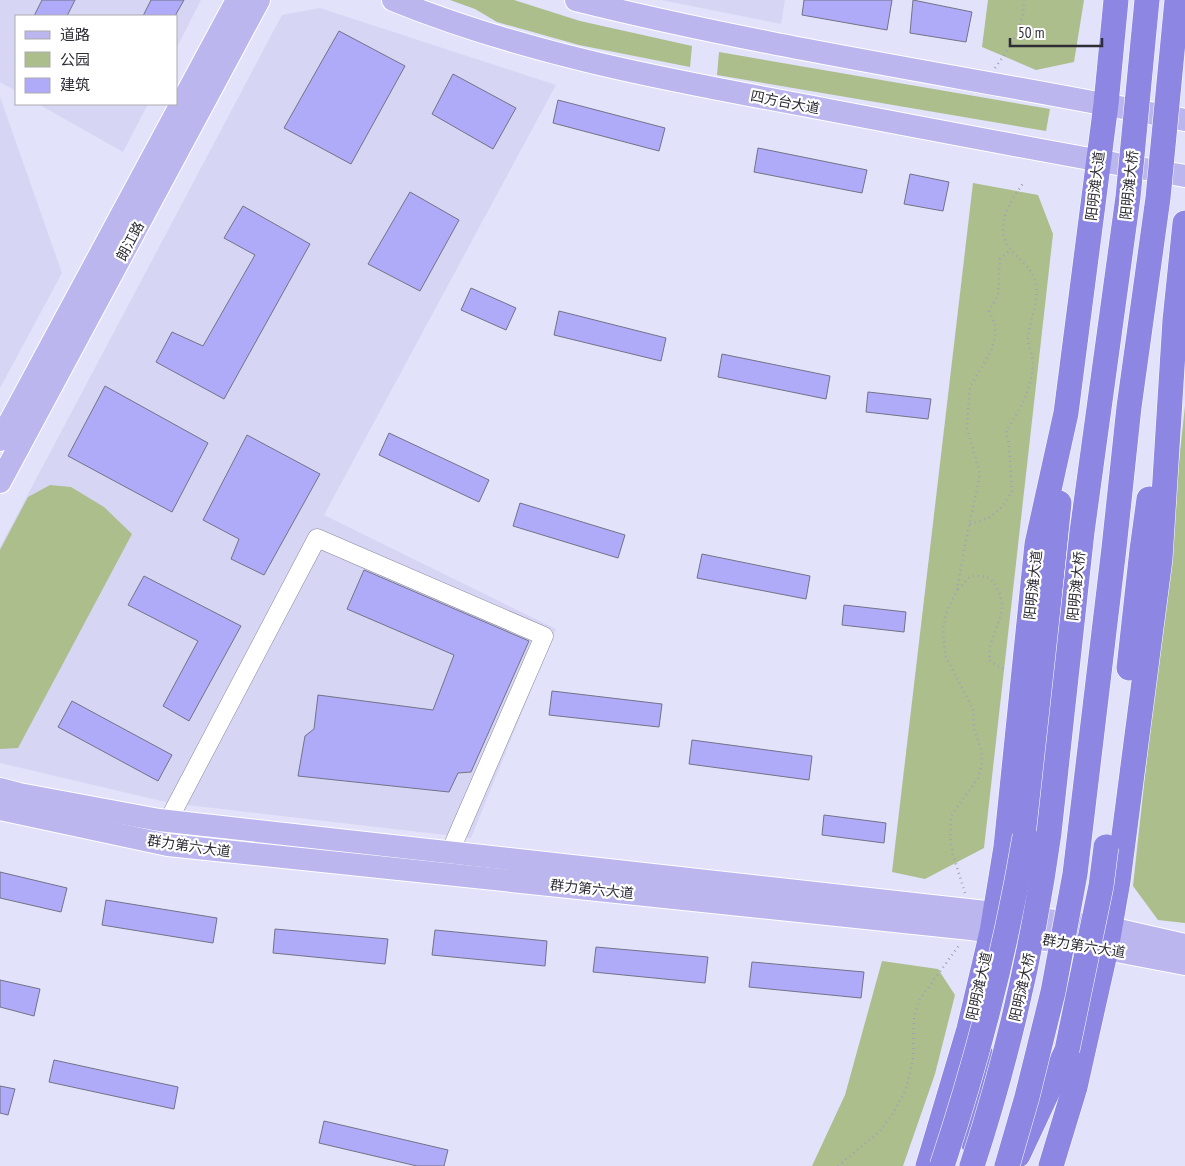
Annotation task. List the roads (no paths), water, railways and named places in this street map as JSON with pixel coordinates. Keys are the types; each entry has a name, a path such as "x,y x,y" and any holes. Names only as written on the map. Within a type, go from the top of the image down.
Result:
{"highway":[{"name":"阳明滩大道","path":"928,1166 969,1029 982,921 1006,847 1037,544 1066,413 1106,104 1116,0"},
{"name":"阳明滩大桥","path":"971,1166 998,1084 1010,1038 1034,932 1043,881 1082,532 1128,197 1147,0"},
{"path":"1007,1166 1028,1097 1053,992 1075,874 1129,407 1158,198 1177,0"},
{"path":"1035,1166 1067,1050 1101,886 1122,730 1142,550 1175,320 1185,223"},
{"path":"1051,1166 1075,1087 1108,938 1118,880 1160,559 1175,320"},
{"path":"942,1166 988,1018 1019,875 1025,836 1056,546 1066,413"},
{"path":"971,1166 988,1018"},
{"path":"1012,1166 1067,1050"}],"main road":[{"name":"朗江路","path":"0,440 237,0"},
{"name":"朗江路","path":"0,482 259,0"},
{"name":"四方台大道","path":"393,0 528,46 659,77 1185,176"},
{"path":"576,0 653,19 763,42 1185,120"},
{"name":"群力第六大道","path":"0,789 28,796 168,821 450,852 1108,938 1185,945"},
{"name":"群力第六大道","path":"0,809 23,816 168,845 982,921"},
{"name":"群力第六大道","path":"1108,938 1185,964"}],"lane":[{"path":"168,821 317,538 544,636 450,852"}]}
